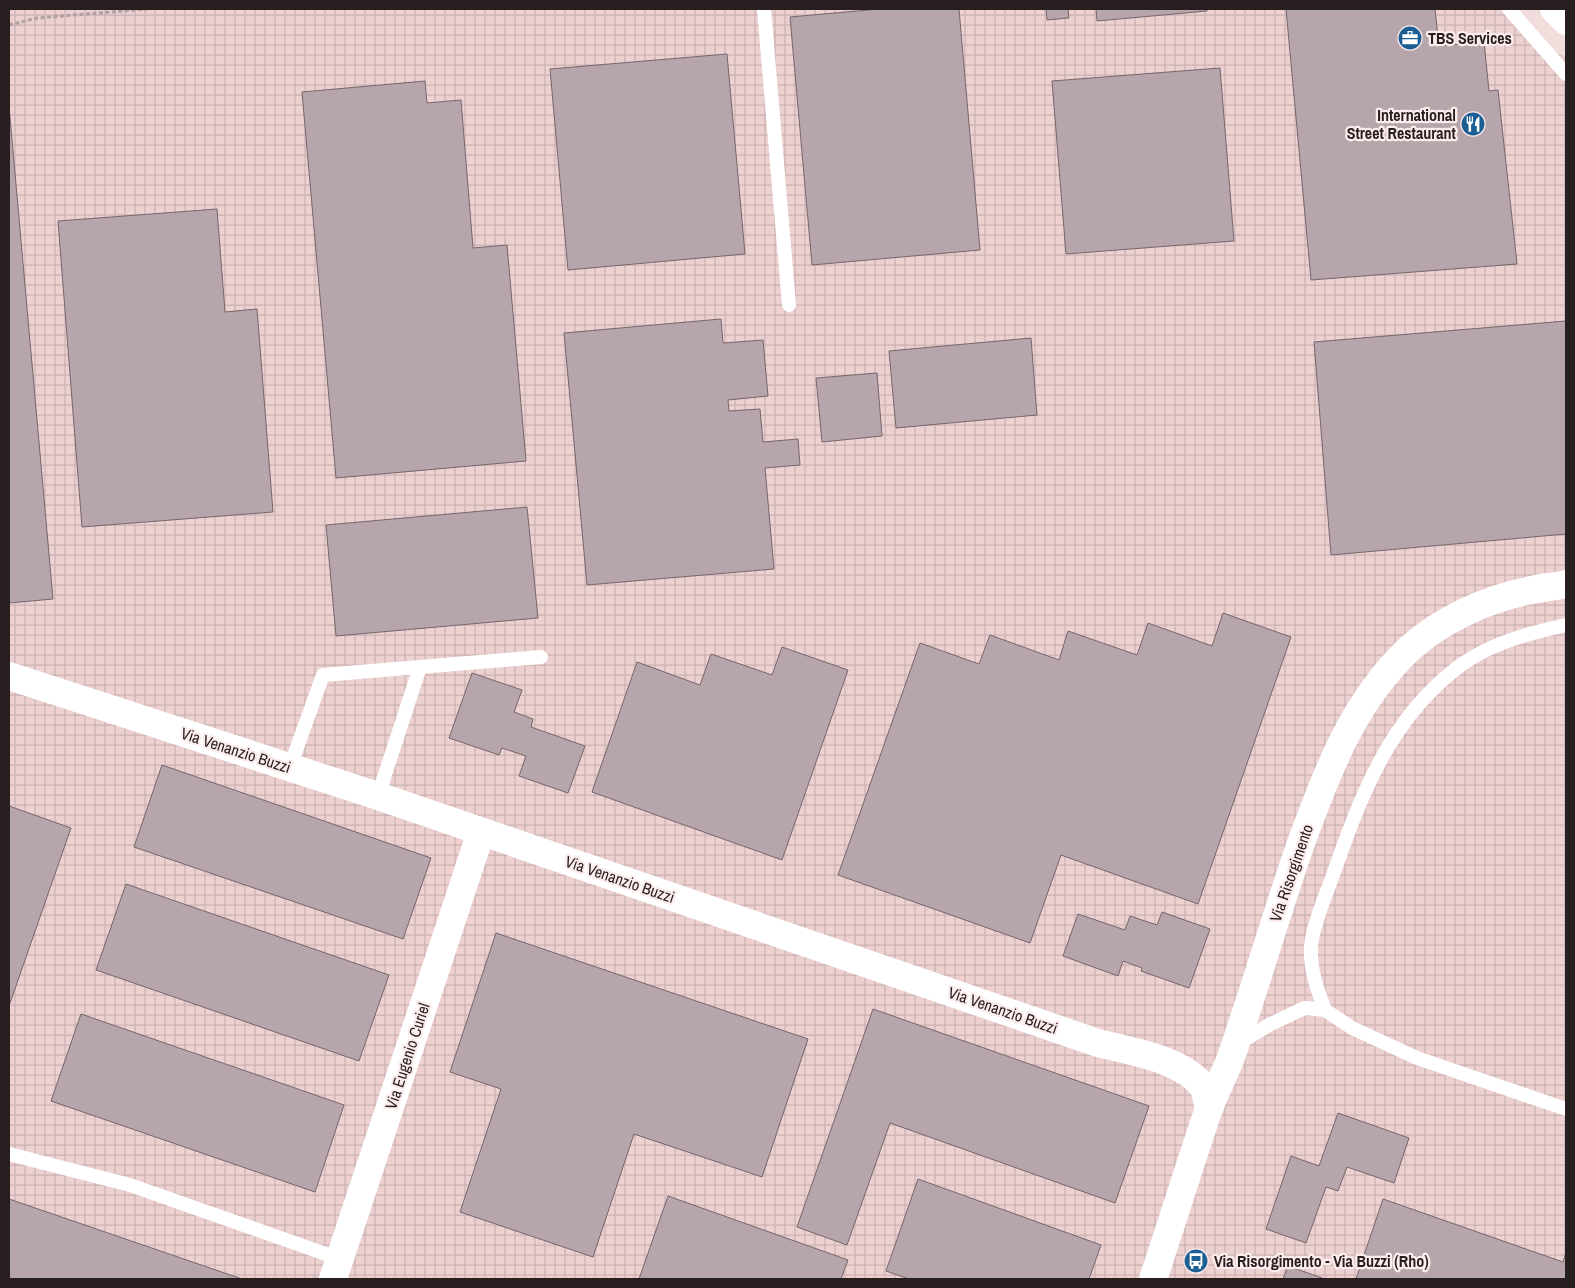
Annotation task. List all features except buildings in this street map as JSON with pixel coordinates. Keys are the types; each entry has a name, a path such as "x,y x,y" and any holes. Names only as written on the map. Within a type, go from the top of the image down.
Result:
{"street":[{"path":"1554,9 1566,21"},
{"name":"Via Risorgimento","path":"1153,1279 1209,1109 1234,1046 1280,902 1323,782 1345,735 1378,684 1412,647 1446,623 1462,614 1508,596 1566,584"},
{"name":"Via Venanzio Buzzi","path":"9,676 378,796 1088,1040 1175,1064 1189,1073 1203,1088 1209,1109"},
{"name":"Via Eugenio Curiel","path":"336,1269 481,832"}],"lane":[{"path":"764,9 789,305"},
{"path":"1509,9 1566,74"},
{"path":"1325,1010 1313,978 1311,946 1320,912 1353,818 1377,765 1391,741 1410,714 1426,696 1460,665 1475,655 1528,634 1566,626"},
{"path":"290,767 323,675 541,657"},
{"path":"378,796 420,667"},
{"path":"1234,1046 1269,1025 1305,1008 1325,1010 1352,1028 1417,1058 1566,1109"},
{"path":"9,1154 130,1185 336,1269"}],"path":[{"path":"9,24 37,18 148,9"}],"shaded area":[{"path":"9,9 1514,9 1547,49 1566,57 1566,1279 9,1279"}],"place":[{"name":"TBS Services","path":"1410,38"},
{"name":"International Street Restaurant","path":"1473,124"},
{"name":"Via Risorgimento - Via Buzzi (Rho)","path":"1196,1261"}]}
